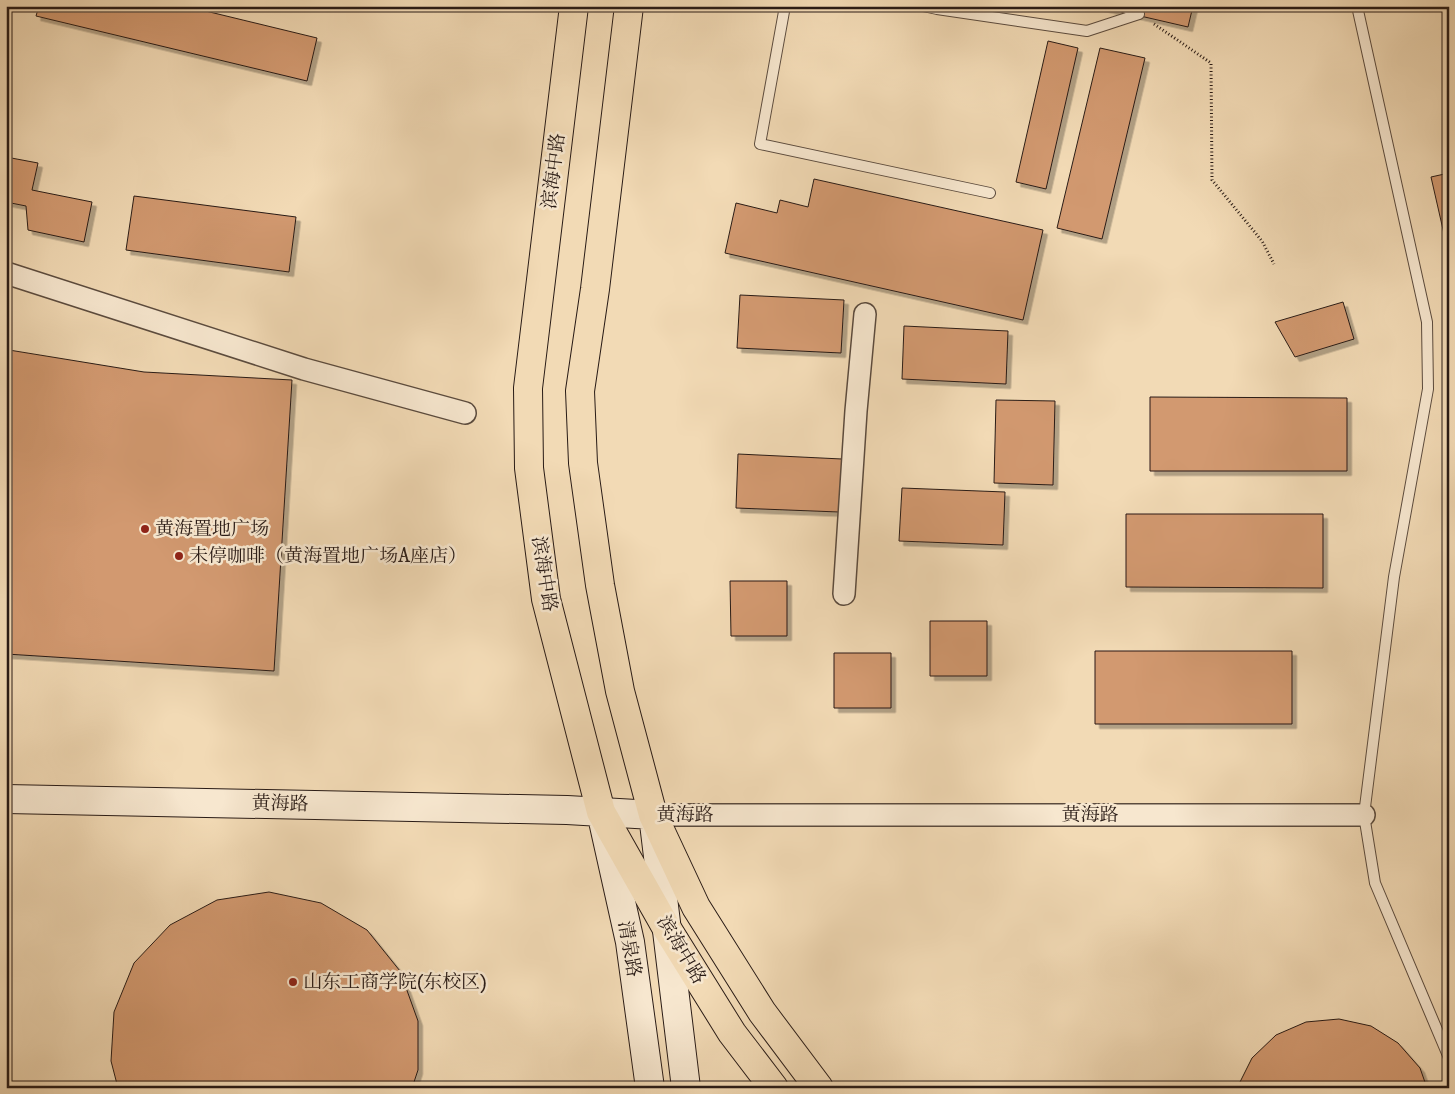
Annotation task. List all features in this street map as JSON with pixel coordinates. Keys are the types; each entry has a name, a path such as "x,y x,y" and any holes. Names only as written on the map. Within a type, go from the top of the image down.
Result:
{"main road":[{"name":"滨海中路","path":"574,6 528,388 529,468 546,599 601,812 666,926 732,1032 774,1088"},
{"name":"滨海中路","path":"629,6 595,289 580,391 583,463 600,584 620,691 654,815 696,907 762,1012 819,1088"},
{"name":"黄海路","path":"6,799 567,810 654,815"},
{"name":"清泉路","path":"601,812 630,942 650,1088"},
{"name":"清泉路","path":"654,815 686,1088"}],"street":[{"path":"6,273 304,369 466,413"},
{"path":"844,594 856,410 865,314"},
{"name":"黄海路","path":"654,815 1364,815"}],"lane":[{"path":"785,6 760,144 990,193"},
{"path":"923,6 1087,31 1138,14"},
{"path":"1122,6 1138,14"},
{"path":"1357,6 1427,322 1428,389 1394,577 1364,815 1375,883 1449,1058"}],"path":[{"path":"1138,14 1211,63 1212,180 1262,241 1274,264"}],"building":[{"path":"39,6 185,6 317,38 307,81 36,16"},
{"path":"1097,6 1193,6 1188,27"},
{"path":"1048,41 1078,48 1046,189 1016,182"},
{"path":"1100,48 1145,58 1102,239 1057,228"},
{"path":"6,157 38,163 32,190 92,202 84,242 28,230 26,206 6,202"},
{"path":"1449,173 1449,233 1444,234 1431,177"},
{"path":"814,179 1043,230 1023,320 725,253 736,203 777,213 780,200 808,207"},
{"path":"134,196 296,217 289,272 126,250"},
{"path":"740,295 844,300 841,353 737,348"},
{"path":"1343,302 1354,339 1295,357 1275,322"},
{"path":"904,326 1008,331 1006,384 902,379"},
{"name":"黄海置地广场","path":"9,350 144,372 292,380 274,671 6,654 6,405"},
{"path":"1150,397 1347,398 1347,471 1150,471"},
{"path":"996,400 1055,401 1053,485 994,483"},
{"path":"738,454 842,459 839,512 736,508"},
{"path":"902,488 1005,492 1003,545 899,541"},
{"path":"1126,514 1323,514 1323,588 1126,587"},
{"path":"730,581 787,581 787,636 731,636"},
{"path":"930,621 987,621 987,676 930,676"},
{"path":"1095,651 1292,651 1292,724 1095,724"},
{"path":"834,653 891,653 891,708 834,708"},
{"path":"269,892 321,903 367,930 400,971 418,1021 418,1070 412,1088 118,1088 111,1061 114,1012 134,963 170,925 217,900"},
{"path":"1339,1019 1371,1026 1398,1043 1420,1068 1427,1088 1237,1088 1252,1058 1276,1035 1306,1022"}],"place":[{"name":"黄海置地广场","path":"145,529"},
{"name":"未停咖啡（黄海置地广场A座店）","path":"179,556"},
{"name":"山东工商学院(东校区)","path":"293,982"}]}
